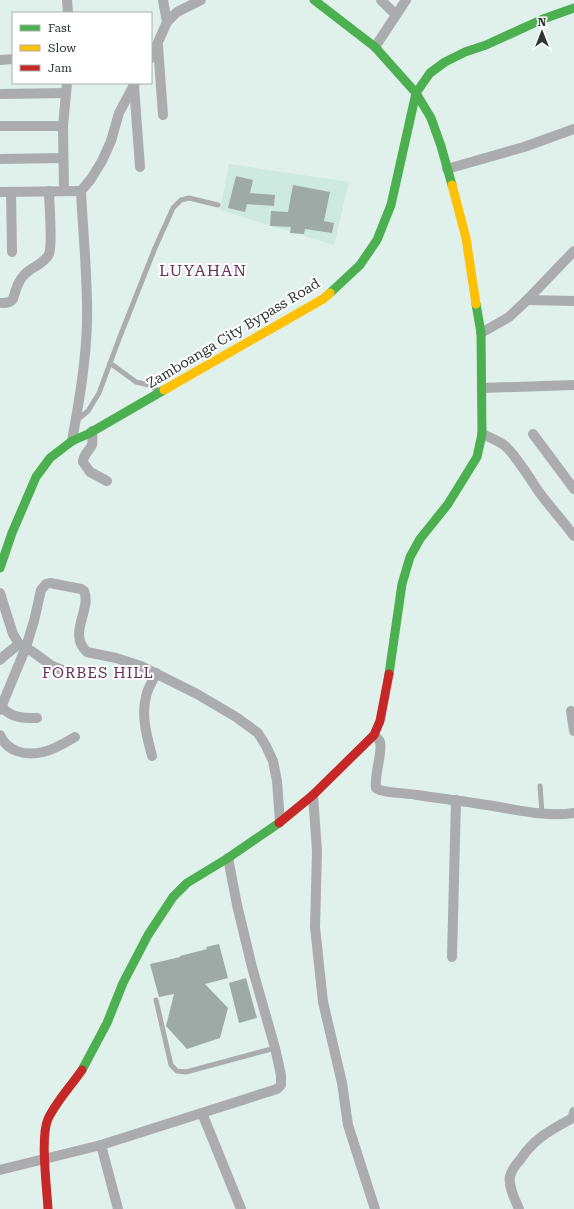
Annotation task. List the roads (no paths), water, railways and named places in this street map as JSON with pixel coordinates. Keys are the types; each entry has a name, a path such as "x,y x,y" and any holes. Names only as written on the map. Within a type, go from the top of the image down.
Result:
{"street":[{"path":"67,0 68,12"},
{"path":"163,0 167,22"},
{"path":"152,56 167,22 177,12 201,0"},
{"path":"48,1209 45,1132 48,1120 83,1069 106,1023 123,983 148,935 173,897 187,883 228,858 280,822 313,795 374,735 380,722 392,659 402,584 410,557 420,539 448,504 476,457 482,434 481,333 466,238 441,146 431,118 416,93 375,47 314,0"},
{"path":"381,0 396,16"},
{"path":"375,47 406,0"},
{"name":"Zamboanga City Bypass Road","path":"0,566 36,477 50,458 72,441 92,432 323,299 360,265 377,240 391,205 416,93 430,73 445,62 465,52 486,45 574,8"},
{"path":"158,44 163,115"},
{"path":"0,60 12,59"},
{"path":"135,84 140,167"},
{"path":"72,441 84,362 87,322 81,191 91,180 102,161 111,141 119,113 135,84"},
{"path":"0,94 66,88 63,126 64,191"},
{"path":"0,126 63,126"},
{"path":"447,169 524,146 574,128"},
{"path":"0,159 63,158"},
{"path":"0,303 12,301 20,280 26,272 39,265 49,254 49,191"},
{"path":"0,192 81,191"},
{"path":"11,192 12,252"},
{"path":"481,333 509,317 573,253"},
{"path":"527,300 574,301"},
{"path":"482,388 574,386"},
{"path":"92,432 92,446 84,457 83,462 90,472 107,481"},
{"path":"482,434 495,439 505,446 540,494 574,536"},
{"path":"533,434 574,489"},
{"path":"37,718 23,718 10,715 1,709 22,646 34,621 41,590 46,584 54,583 81,589 84,591 86,598 79,632 80,642 87,652 116,658 141,666 156,673 197,694 236,717 258,733 273,761 277,780 280,822"},
{"path":"0,593 13,634 22,646 52,666 65,671"},
{"path":"0,660 4,656 22,646"},
{"path":"152,756 144,723 144,711 146,696 156,673"},
{"path":"572,711 574,731"},
{"path":"0,734 5,744 10,748 19,752 31,754 44,752 58,747 75,738"},
{"path":"374,735 379,741 381,747 376,782 377,789 386,792 401,792 561,816 574,813"},
{"path":"313,795 317,851 315,926 323,1002 342,1083 348,1125 375,1209"},
{"path":"452,957 456,800"},
{"path":"0,1170 101,1145 277,1089 281,1085 281,1075 275,1048 252,968 237,905 228,858"},
{"path":"519,1209 510,1186 510,1176 516,1164 527,1149 540,1137 571,1119 574,1112"},
{"path":"202,1113 241,1209"},
{"path":"101,1145 118,1209"}],"lane":[{"path":"75,422 88,411 100,392 155,248 173,208 181,200 189,198 218,205"},
{"path":"110,363 136,382 149,386 160,392"},
{"path":"540,786 542,813"},
{"path":"156,1000 171,1065 177,1071 186,1072 275,1048"}],"district":[{"name":"LUYAHAN","path":"203,270"},
{"name":"FORBES HILL","path":"98,673"}]}
